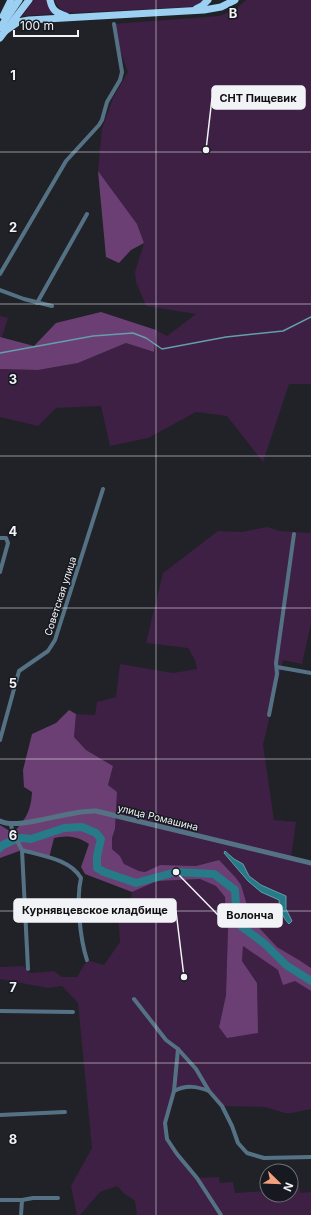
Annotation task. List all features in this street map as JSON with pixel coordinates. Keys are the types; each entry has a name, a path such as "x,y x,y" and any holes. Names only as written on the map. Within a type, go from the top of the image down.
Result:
{"highway":[{"path":"0,23 11,0"},
{"path":"0,38 19,0"},
{"path":"3,30 29,0"},
{"path":"50,0 52,7 58,14 78,16"},
{"path":"186,11 202,6 208,0"},
{"path":"3,30 23,21 78,16 212,9 226,5 235,0"}],"street":[{"path":"0,274 66,161 102,120 107,102 120,80 122,72 114,24"},
{"path":"37,303 87,214"},
{"path":"0,290 24,299 52,306"},
{"name":"Советская улица","path":"0,740 19,671 48,651 55,640 103,489"},
{"path":"269,715 277,674 276,667 282,617 287,591 294,534"},
{"path":"0,538 6,538 7,540 0,572"},
{"path":"276,667 311,672"},
{"name":"улица Ромашина","path":"0,821 11,825 22,824 80,811 96,811 311,863"},
{"path":"11,825 22,850 28,969"},
{"path":"22,850 67,864 76,871 81,878 78,890 79,912 87,960"},
{"path":"134,999 166,1040 196,1069 209,1091 222,1106 232,1126 238,1143 247,1153 264,1158 311,1157"},
{"path":"0,1011 73,1012"},
{"path":"178,1050 174,1091 165,1123 167,1139 177,1154 197,1178 221,1215"},
{"path":"174,1091 182,1087 198,1087 209,1091"},
{"path":"0,1115 65,1112"},
{"path":"0,1200 58,1198"},
{"path":"21,1215 22,1200"}],"shaded area":[{"path":"34,0 47,0 52,14 22,16"},
{"path":"55,0 204,0 197,5 189,7 69,13 60,8"},
{"path":"246,0 311,0 311,384 289,384 263,462 227,416 196,412 148,438 110,446 101,406 56,408 38,426 0,417 0,369 38,370 78,363 126,343 154,352 156,330 167,336 196,314 146,306 136,282 135,272 144,243 137,224 98,171 102,129 113,98 128,72 117,42 114,24 219,16 235,10"},
{"path":"98,171 137,224 144,243 131,250 119,263 106,257"},
{"path":"101,312 156,330 154,352 126,343 78,363 38,370 0,369 0,337 34,346 56,323"},
{"path":"0,316 8,318 2,337 0,337"},
{"path":"267,527 280,531 310,533 311,527 311,624 302,664 283,660 263,745 274,820 296,822 291,857 311,863 311,968 277,947 251,919 246,905 219,860 196,866 160,865 145,872 139,871 124,864 120,856 112,849 112,838 115,829 117,793 108,785 113,766 86,750 74,737 76,714 95,715 97,702 116,697 120,664 173,673 197,669 195,660 188,648 146,643 163,573 218,531 242,532","holes":["225,851 234,859 243,864 249,876 261,885 279,892 287,900 289,924 284,919 279,900 261,892 248,881 224,853"]},
{"path":"69,710 76,714 74,737 86,750 113,766 108,785 117,792 115,829 112,838 112,849 120,856 124,864 139,871 145,872 160,865 196,866 219,860 241,885 251,919 277,947 311,968 311,991 295,981 283,985 278,970 243,946 242,961 257,983 258,1033 227,1038 219,1027 226,995 228,928 225,897 216,886 200,879 157,881 132,892 85,874 81,867 89,844 81,839 72,837 54,838 49,858 22,850 0,858 0,825 13,833 29,810 32,792 24,787 23,770 32,734 56,723"},
{"path":"200,879 216,886 225,897 228,928 226,995 219,1027 257,983 242,961 243,946 311,991 311,1109 285,1113 265,1107 222,1106 209,1091 198,1087 174,1091 165,1123 167,1139 197,1178 219,1177 220,1183 233,1182 235,1193 259,1192 259,1203 299,1203 299,1185 300,1193 311,1192 311,1215 137,1215 135,1201 117,1186 100,1192 80,1215 77,1215 71,1186 92,1148 78,1003 62,986 48,988 0,979 0,967 24,966 28,972 32,973 54,971 62,977 77,977 87,960 104,965 120,942 118,913 129,912 132,892 157,881"}],"water":[{"path":"225,851 234,859 243,864 249,876 261,885 286,896 286,909 292,921 289,924 282,913 279,900 261,892 248,881 224,853"}],"waterway":[{"path":"0,353 93,336 133,333 146,338 162,349 226,337 283,331 311,317"},
{"path":"0,848 16,839 31,839 64,828 82,827 96,833 101,839 97,856 97,868 104,872 136,883 176,872 214,874 235,890 237,923 265,944 286,965 311,981"}],"place":[{"name":"СНТ Пищевик","path":"206,150"},
{"name":"Волонча","path":"176,872"},
{"name":"Курнявцевское кладбище","path":"184,977"}]}
